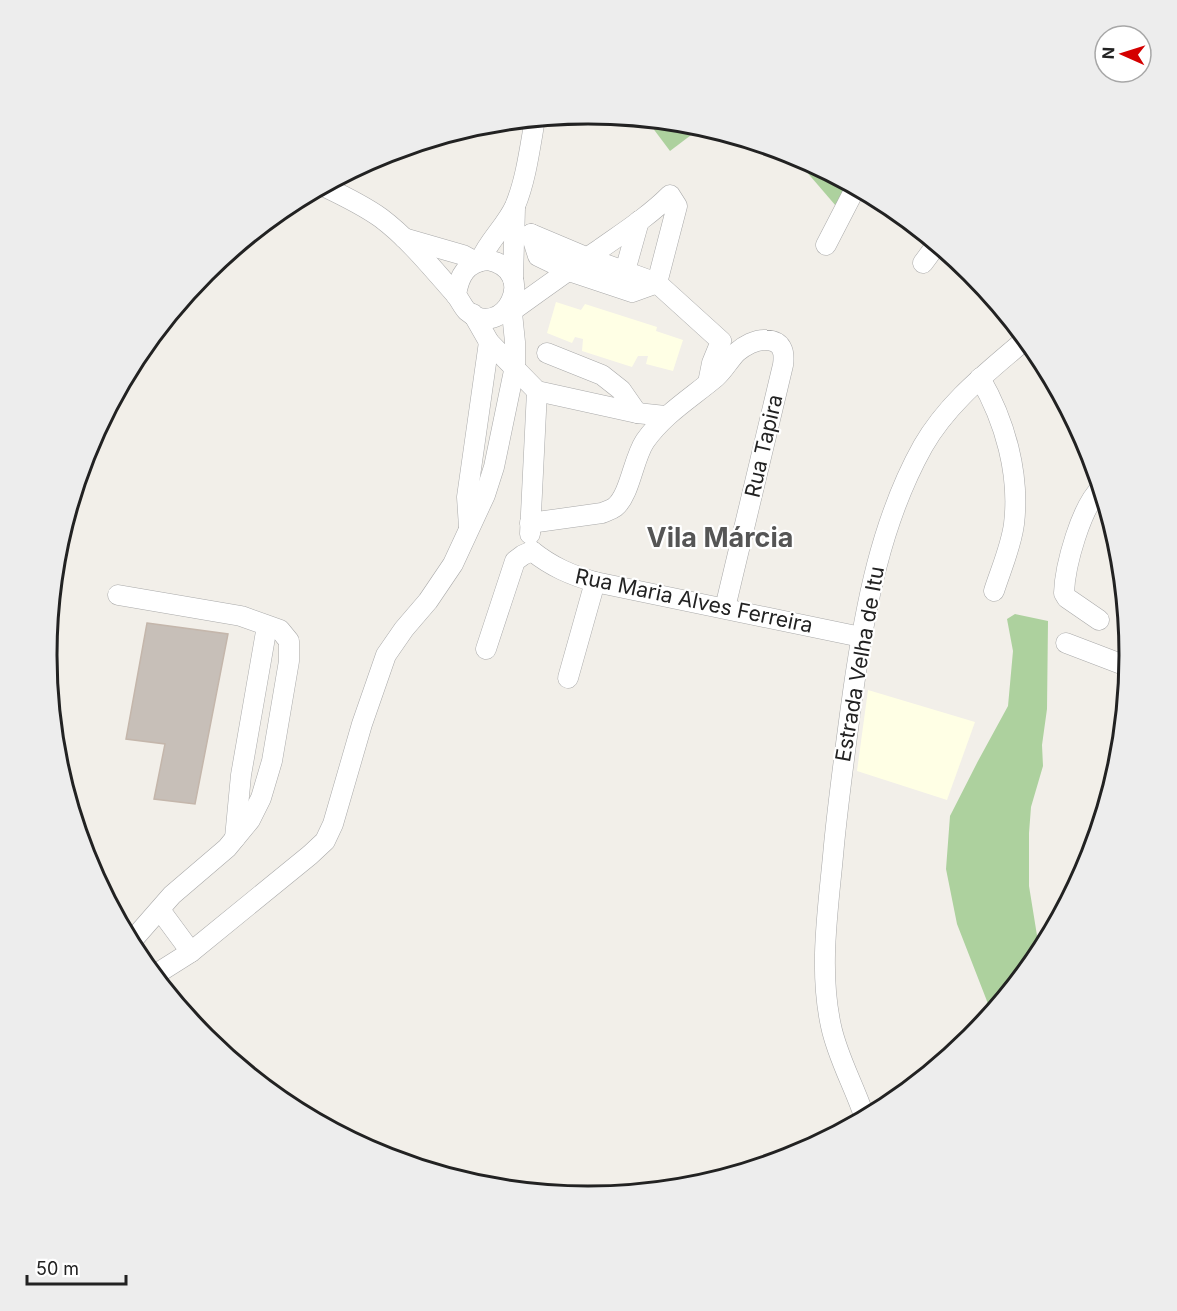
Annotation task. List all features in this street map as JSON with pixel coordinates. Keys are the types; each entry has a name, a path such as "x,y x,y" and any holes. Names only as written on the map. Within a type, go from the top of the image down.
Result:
{"street":[{"path":"161,971 191,952 325,841 333,824 362,724 386,655 428,601 453,564 485,495 494,467 514,366 515,342 512,307 515,287 513,279 515,205 533,127"},
{"path":"332,190 381,218 404,238 456,295 465,309 473,315 489,342 537,391 665,417"},
{"path":"826,245 852,194"},
{"path":"473,315 490,318 512,307 656,210 670,195 677,206 657,283"},
{"path":"456,295 462,274 468,267 478,262 484,250 504,226 515,205"},
{"path":"625,271 639,221"},
{"path":"530,523 602,513 613,509 620,502 643,444 665,417 708,383 712,363 721,341 657,283 587,258 531,234 538,256 569,270 632,292 657,283"},
{"path":"404,238 463,255 478,262 496,262 509,272 513,279"},
{"path":"923,264 932,251"},
{"name":"Rua Tapira","path":"708,383 738,352 755,341 764,340 782,347 784,354 725,608"},
{"path":"469,530 467,497 489,342"},
{"name":"Estrada Velha de Itu","path":"862,1111 840,1058 831,1026 827,996 826,933 842,771 861,637 877,561 891,519 923,446 952,405 1019,345"},
{"path":"547,354 602,375 621,390 637,413"},
{"path":"980,378 995,404 1007,442 1015,486 1014,525 994,591"},
{"path":"486,649 515,561 532,552 530,523 537,391"},
{"path":"1095,494 1074,539 1064,593 1066,598 1099,620"},
{"name":"Rua Maria Alves Ferreira","path":"532,552 547,564 595,582 861,637"},
{"path":"568,678 595,582"},
{"path":"118,595 242,616 280,630 289,641 289,661 272,761 261,798 250,820 227,848 172,895 137,935"},
{"path":"235,838 241,775 267,626"},
{"path":"1066,643 1120,663"},
{"path":"160,910 191,952"}],"shaded area":[{"path":"556,302 581,310 585,304 657,327 656,331 683,340 673,371 646,364 648,356 638,356 632,367 582,351 583,339 575,337 572,343 547,333"},
{"path":"868,690 975,722 947,800 857,771"}],"green space":[{"path":"653,128 692,134 670,151"},
{"path":"805,170 844,189 836,206"},
{"path":"1015,614 1048,621 1047,709 1042,745 1043,766 1031,807 1029,833 1029,886 1038,939 989,1005 957,924 946,869 950,816 1008,706 1013,651 1007,619"}],"building":[{"path":"147,623 228,634 195,804 154,799 165,744 126,739"}],"district":[{"name":"Vila Márcia","path":"720,538"}]}
